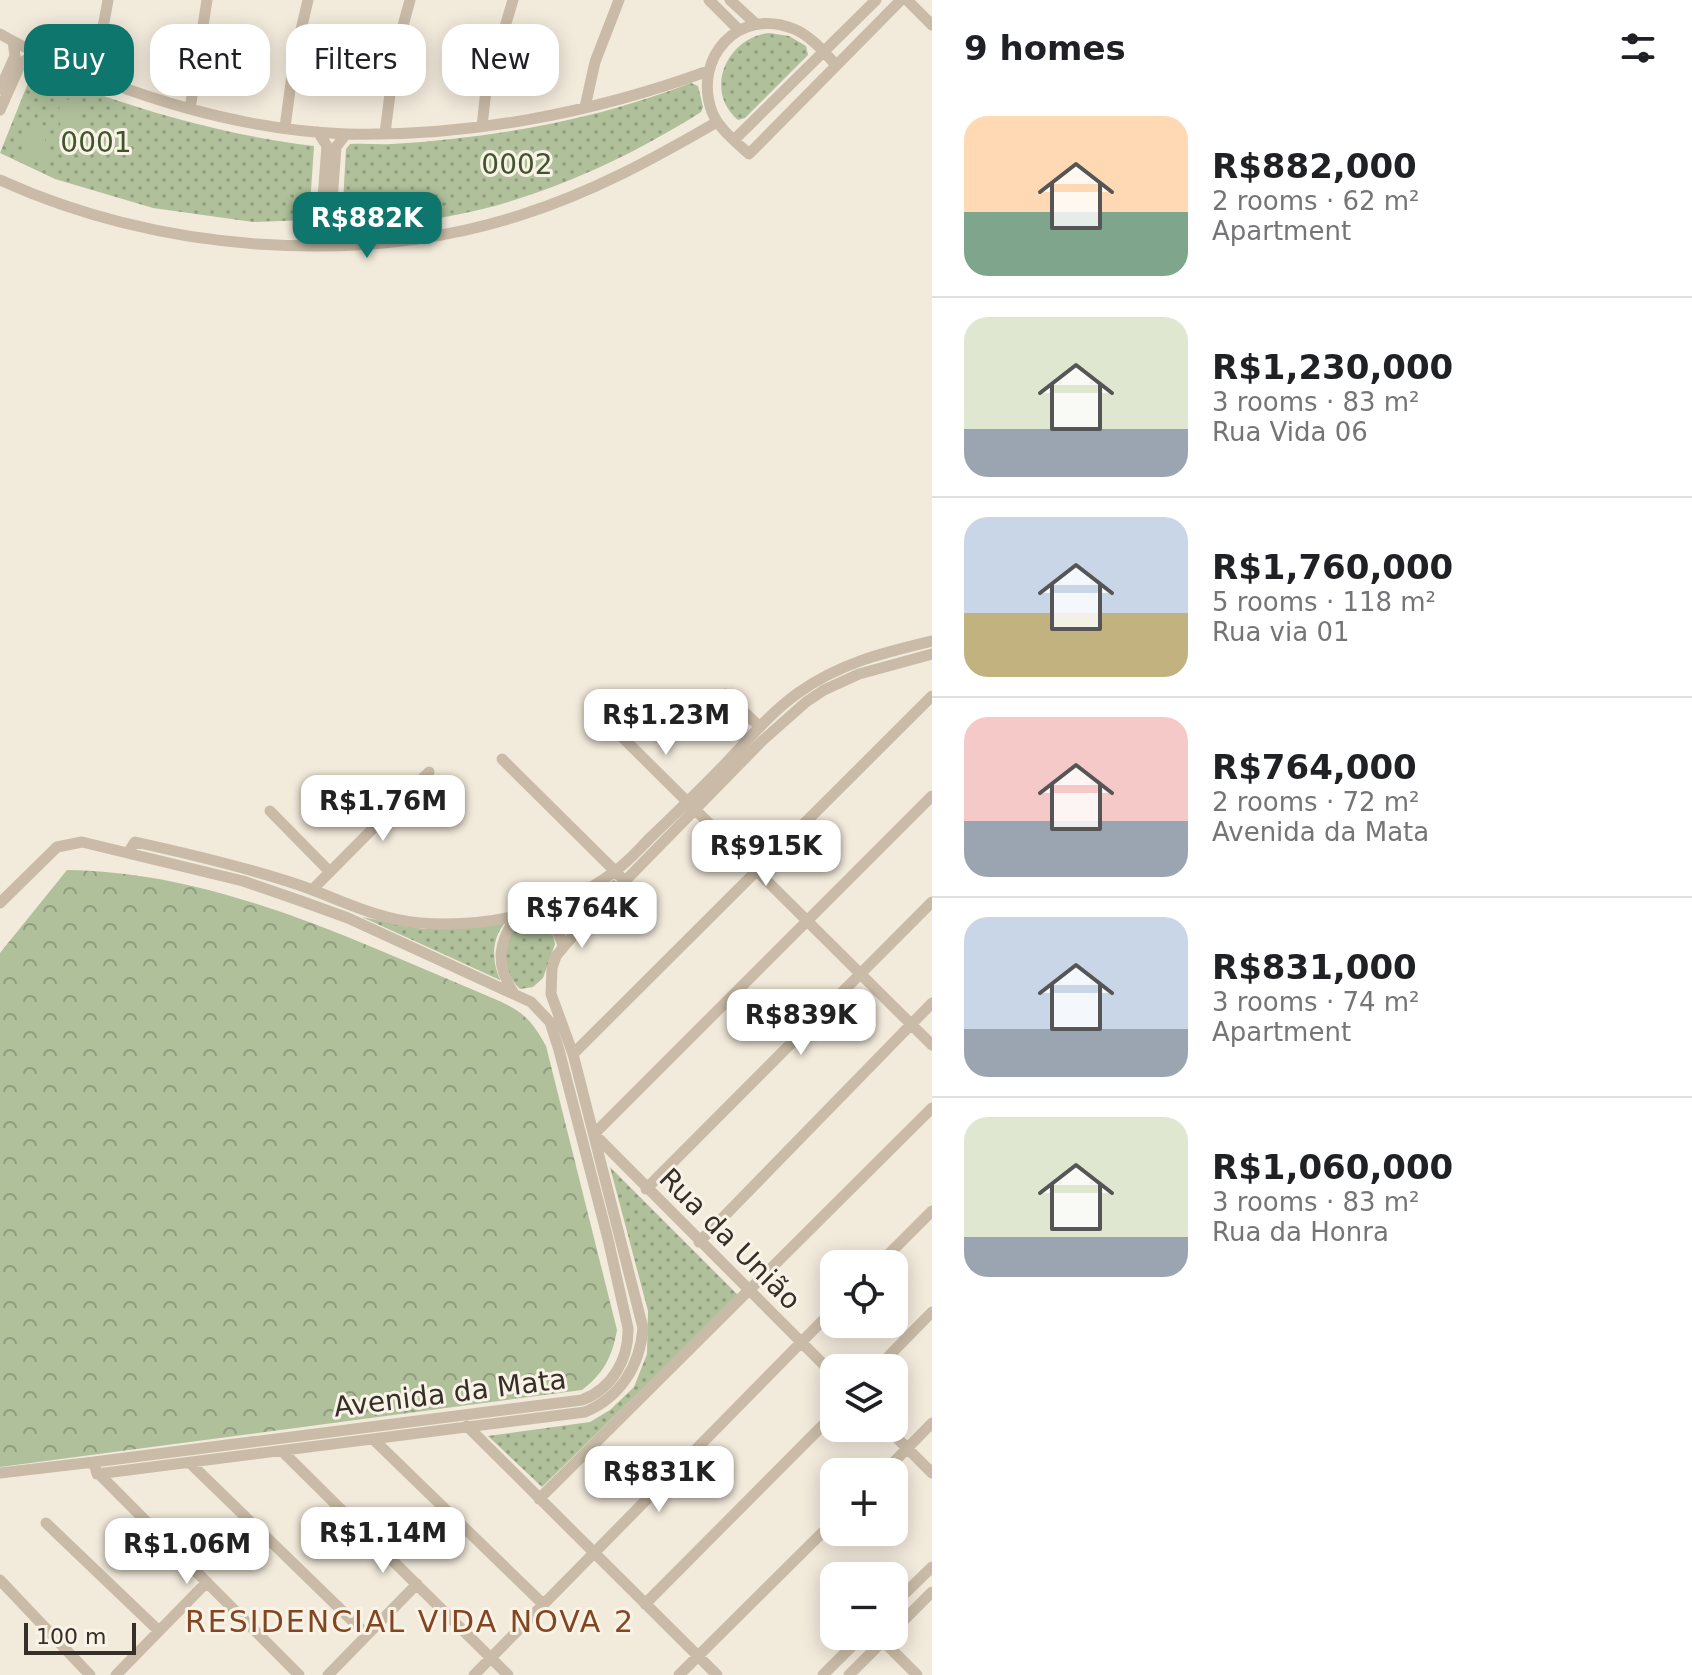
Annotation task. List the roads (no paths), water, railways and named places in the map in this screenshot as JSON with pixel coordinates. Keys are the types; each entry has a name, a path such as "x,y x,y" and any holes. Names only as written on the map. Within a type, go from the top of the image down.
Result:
{"street":[{"path":"104,24 108,0"},
{"path":"190,109 207,0"},
{"path":"285,127 294,60 308,0"},
{"path":"385,133 395,55 410,0"},
{"path":"482,126 486,90 513,0"},
{"path":"585,107 595,62 619,0"},
{"path":"709,0 739,30"},
{"path":"719,10 729,0 756,24"},
{"path":"734,140 876,0"},
{"path":"836,65 796,30 769,23 739,30 718,50 708,71 707,90 717,122 749,154 904,0 932,25"},
{"path":"0,34 24,47"},
{"path":"0,89 15,56 13,41"},
{"path":"0,110 24,61"},
{"path":"134,90 190,109 285,127 346,134 385,133 482,126 585,107 708,71"},
{"path":"0,180 78,210 178,235 257,244 342,244 447,234 519,216 623,175 717,122"},
{"path":"306,244 319,233 321,225 327,146 318,132"},
{"path":"342,244 330,227 336,147 346,134"},
{"path":"517,916 503,937 500,955 502,972 517,994 532,995 550,983 552,968 563,946 627,882 760,727 797,694 834,671 861,659 932,641"},
{"path":"128,853 135,842 244,867 374,915 397,920 459,923 517,916 570,897 616,871 806,702 824,690 859,674 932,654"},
{"path":"725,694 760,727"},
{"path":"573,1054 932,696"},
{"path":"613,728 932,1045"},
{"path":"502,759 627,882"},
{"path":"312,890 429,772"},
{"path":"381,782 401,801"},
{"path":"596,1133 932,796"},
{"path":"270,811 330,872"},
{"name":"Avenida da Mata","path":"0,903 57,847 82,842 243,881 313,905 517,994 545,1014 555,1036 618,1280 628,1343 618,1370 591,1397 96,1468"},
{"path":"646,1189 932,902"},
{"path":"534,911 558,932 563,946"},
{"name":"Avenida da Mata","path":"96,1468 190,1463 575,1413 595,1408 618,1389 638,1358 643,1328 596,1133 573,1054 552,999 550,983"},
{"path":"699,1242 932,1003"},
{"path":"539,1499 932,1108"},
{"name":"Rua da União","path":"596,1133 646,1189 820,1362"},
{"path":"893,1250 932,1211"},
{"path":"890,1354 932,1312"},
{"path":"474,1675 820,1323"},
{"path":"458,1417 717,1675"},
{"path":"897,1458 932,1423"},
{"path":"645,1604 820,1428"},
{"path":"373,1439 544,1605"},
{"path":"901,1442 932,1473"},
{"path":"282,1451 508,1675"},
{"path":"190,1463 367,1635"},
{"path":"0,1473 96,1468 299,1675"},
{"path":"46,1523 159,1631"},
{"path":"679,1675 820,1535"},
{"path":"908,1590 932,1567"},
{"path":"0,1580 90,1675"},
{"path":"116,1675 207,1582"},
{"path":"328,1675 417,1584"},
{"path":"908,1616 932,1592"},
{"path":"823,1675 848,1650"},
{"path":"849,1675 875,1650"},
{"path":"895,1650 917,1675"}],"district":[{"name":"RESIDENCIAL VIDA NOVA 2","path":"410,1621"}],"park label":[{"name":"0001","path":"96,142"},
{"name":"0002","path":"517,164"}]}
